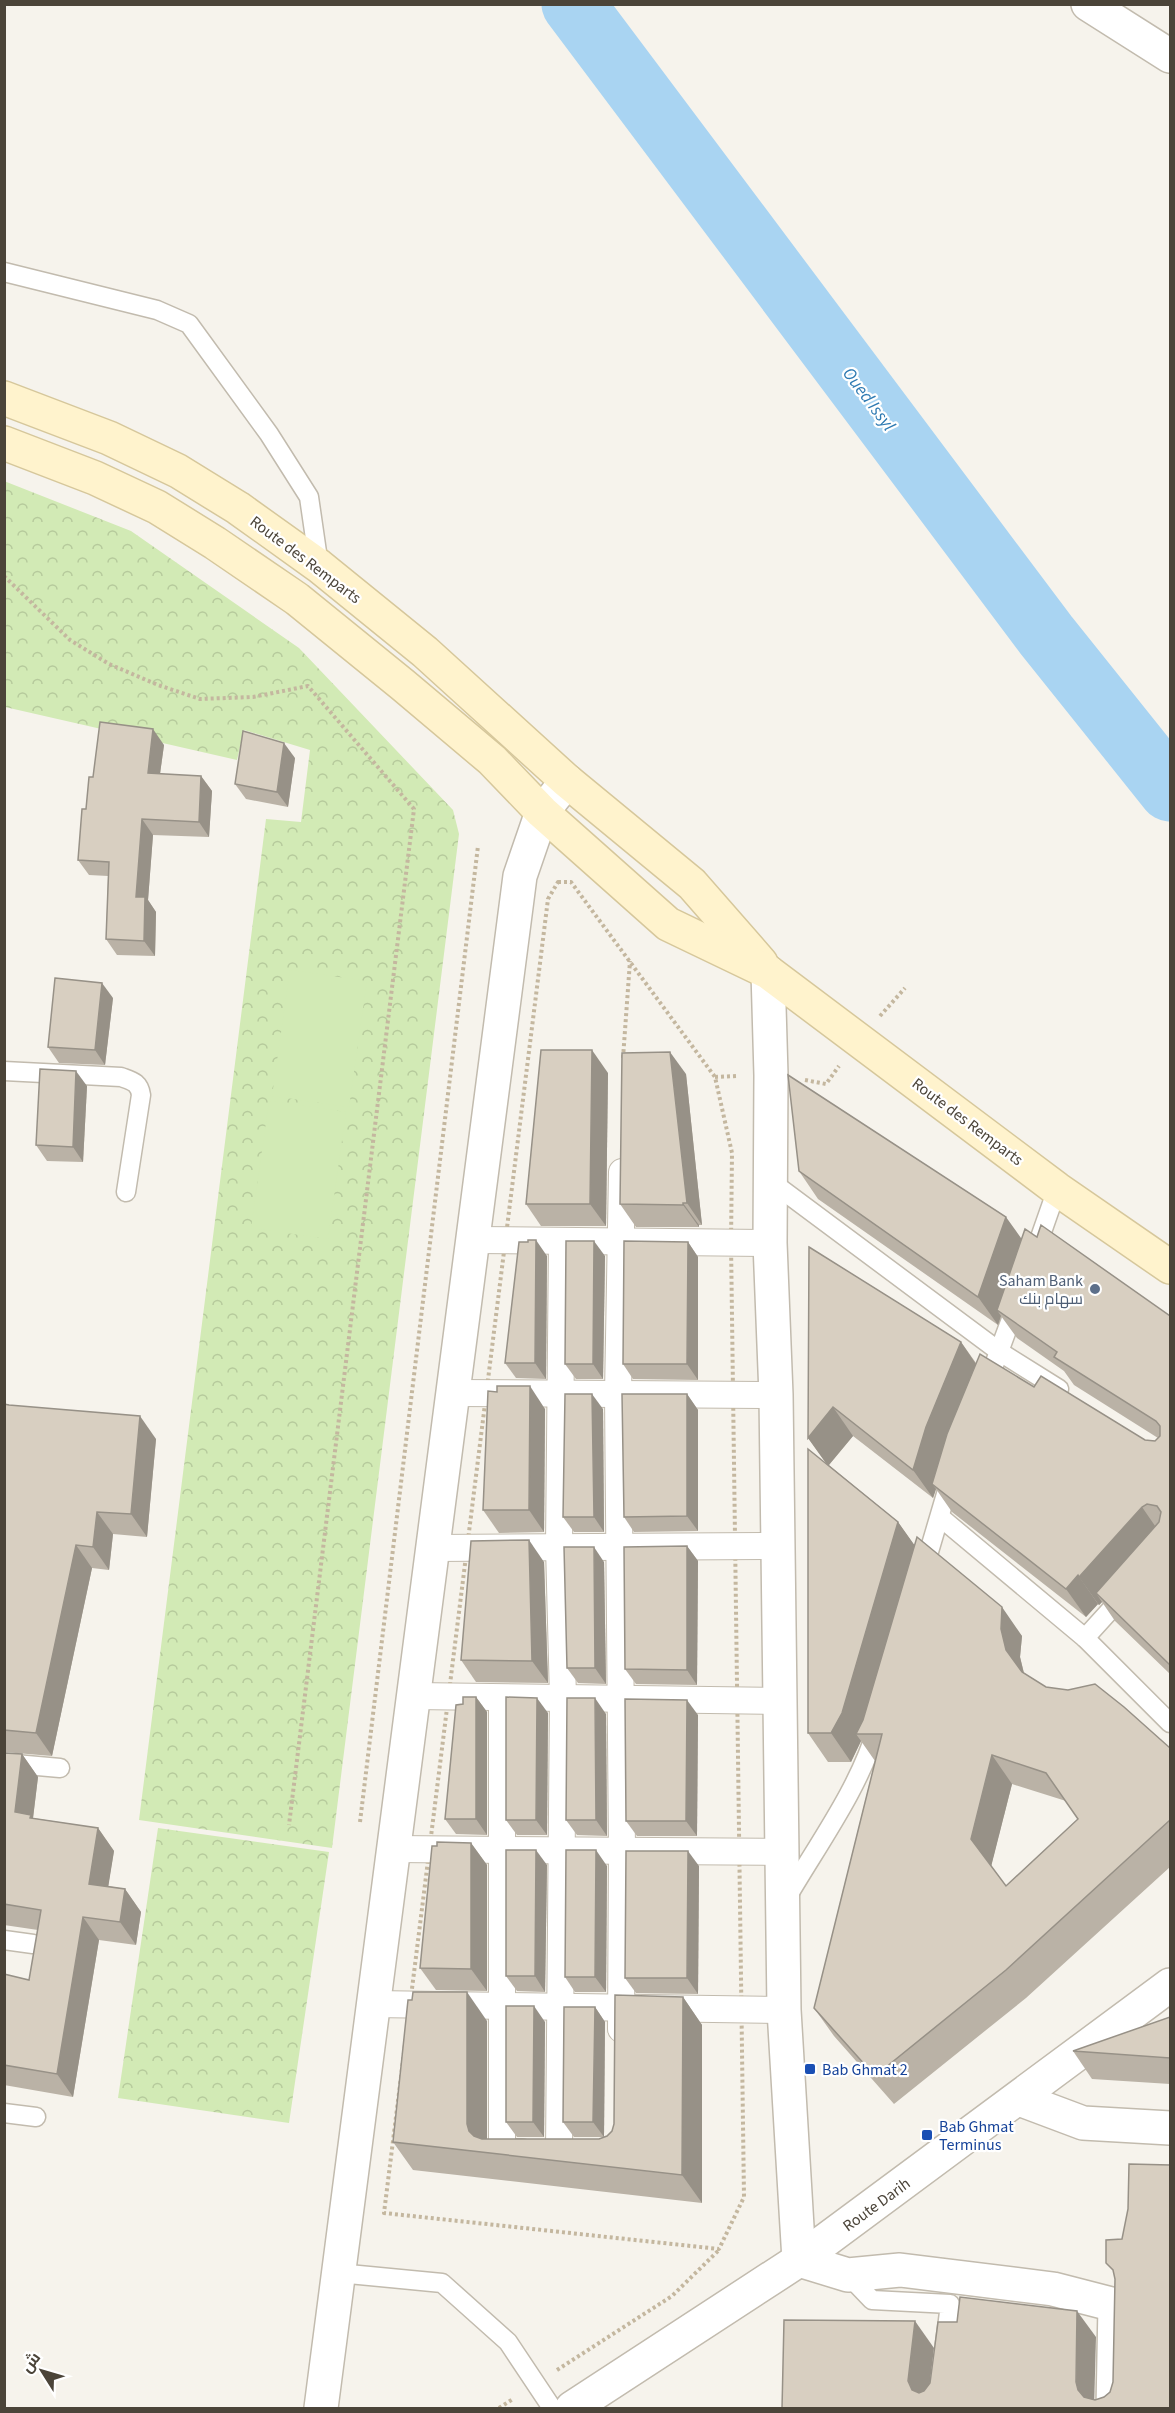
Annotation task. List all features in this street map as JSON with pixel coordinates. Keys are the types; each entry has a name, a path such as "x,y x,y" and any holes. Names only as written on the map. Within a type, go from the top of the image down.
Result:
{"main road":[{"name":"Route des Remparts","path":"4,398 109,438 178,471 238,508 319,566 425,652 567,781 692,884 768,972"},
{"name":"Route des Remparts","path":"4,443 95,478 157,507 297,599 404,685 492,760 542,812 668,924 768,972 1057,1189 1170,1268"}],"street":[{"path":"1092,6 1170,56"},
{"path":"321,2409 520,876 542,812 567,781"},
{"path":"768,972 771,1075 769,1180 779,1546 784,2010 799,2260 848,2275 900,2270 1053,2289 1116,2305 1113,2409"},
{"path":"620,2056 622,1851 618,1394 622,1147"},
{"path":"473,1240 770,1243"},
{"path":"502,1698 502,2151 572,2152 560,2007 563,1698 559,1547 562,1241"},
{"path":"453,1393 776,1395"},
{"path":"433,1548 779,1546"},
{"path":"414,1696 779,1701"},
{"path":"393,1849 782,1852"},
{"name":"Route Darih","path":"572,2409 799,2260 1019,2100 1170,1985"},
{"path":"373,2004 784,2010"},
{"path":"1019,2100 1083,2123 1170,2128"}],"lane":[{"path":"4,272 157,310 189,324 269,434 309,497 319,566"},
{"path":"4,1071 121,1077 136,1082 141,1095 126,1192"},
{"path":"769,1180 1000,1352 1070,1396"},
{"path":"1030,1265 1057,1189"},
{"path":"982,1395 1023,1287"},
{"path":"920,1585 956,1459"},
{"path":"940,1516 1085,1638 1170,1723"},
{"path":"1085,1638 1139,1577"},
{"path":"782,1906 848,1794 872,1745 882,1710"},
{"path":"4,1763 60,1768"},
{"path":"4,1941 33,1944"},
{"path":"4,2113 36,2117"},
{"path":"338,2273 442,2283 508,2342 552,2409"},
{"path":"848,2275 872,2300 950,2304 943,2362"}],"path":[{"path":"4,576 70,640 109,664 158,685 200,699 253,697 308,686 414,809 289,1825"},
{"path":"359,1828 478,846"},
{"path":"623,1064 631,960"},
{"path":"499,2409 672,2296 719,2249"}],"green space":[{"path":"4,481 131,531 299,648 453,810 459,834 332,1848 139,1820 266,819 301,822 310,750 244,730 237,760 5,707"},
{"path":"290,970 367,981 349,1107 272,1096"},
{"path":"269,1101 346,1112 328,1239 251,1228"},
{"path":"158,1828 329,1852 289,2123 118,2098"}],"building":[{"path":"100,722 153,729 148,773 201,776 199,822 142,819 136,897 145,897 144,941 106,939 109,862 78,860 82,809 86,809 89,777 93,777"},
{"path":"243,731 284,743 277,792 235,784"},
{"path":"55,978 102,983 95,1050 48,1047"},
{"path":"541,1050 592,1050 590,1204 526,1204"},
{"path":"670,1052 687,1203 683,1205 620,1204 622,1053"},
{"path":"40,1069 76,1071 73,1147 36,1145"},
{"path":"788,1075 1006,1217 978,1297 799,1171"},
{"path":"1041,1225 1170,1316 1170,1665 1096,1593 1159,1522 1161,1512 1157,1506 1147,1504 1142,1507 1066,1589 932,1484 947,1434 980,1354 1034,1387 1041,1376 1145,1440 1155,1441 1160,1436 1160,1426 1156,1421 1054,1357 1057,1352 997,1310 1025,1229 1037,1237"},
{"path":"528,1240 536,1240 535,1363 505,1363 519,1242 528,1242"},
{"path":"566,1241 594,1241 593,1364 565,1364"},
{"path":"624,1241 688,1242 687,1364 623,1364"},
{"path":"809,1247 961,1342 926,1427 913,1470 833,1407 808,1438"},
{"path":"497,1386 530,1386 529,1510 483,1510 488,1391 497,1392"},
{"path":"565,1394 592,1394 594,1517 563,1517"},
{"path":"622,1394 687,1394 687,1516 624,1517"},
{"path":"4,1404 140,1416 131,1514 97,1512 93,1547 76,1545 36,1733 4,1730"},
{"path":"808,1449 898,1522 842,1713 831,1733 808,1733"},
{"path":"917,1537 1002,1607 1001,1629 1006,1650 1022,1672 1046,1687 1068,1690 1095,1684 1170,1748 1170,1820 1006,1970 875,2076 814,2008 882,1734 856,1734 863,1720","holes":["992,1755 1046,1773 1078,1819 1006,1886 971,1839"]},
{"path":"529,1540 532,1661 461,1660 471,1541"},
{"path":"687,1546 687,1670 625,1669 624,1547"},
{"path":"564,1547 594,1547 595,1668 567,1668"},
{"path":"463,1697 476,1697 476,1819 445,1819 456,1705 463,1704"},
{"path":"506,1697 537,1698 536,1820 506,1820"},
{"path":"567,1698 595,1698 596,1820 566,1820"},
{"path":"625,1699 687,1700 686,1821 626,1821"},
{"path":"4,1753 22,1754 15,1812 31,1815 30,1818 98,1828 89,1884 125,1889 120,1922 83,1917 57,2074 4,2065 4,1974 29,1980 41,1910 4,1904"},
{"path":"437,1842 471,1843 471,1969 420,1968 432,1846 437,1846"},
{"path":"506,1850 536,1850 535,1976 506,1976"},
{"path":"566,1850 596,1850 595,1977 565,1977"},
{"path":"626,1851 688,1851 687,1978 625,1978"},
{"path":"413,1992 467,1992 467,2124 474,2136 482,2139 599,2139 607,2136 614,2124 615,1995 683,1997 682,2175 393,2142 408,2000 412,2000"},
{"path":"506,2006 534,2006 533,2122 506,2122"},
{"path":"564,2007 595,2007 593,2122 563,2122"},
{"path":"1170,2017 1170,2058 1073,2051"},
{"path":"1129,2164 1170,2165 1170,2409 782,2409 784,2320 915,2321 908,2381 912,2390 919,2393 924,2391 930,2383 938,2322 957,2322 960,2297 1077,2311 1076,2382 1078,2390 1084,2397 1095,2400 1104,2397 1110,2392 1113,2382 1115,2279 1113,2270 1106,2263 1106,2240 1122,2239 1128,2209"}],"waterway":[{"name":"Oued Issyl","path":"573,4 1046,635 1170,790"}],"place":[{"name":"Saham Bank سهام بنك","path":"1095,1289"},
{"name":"Bab Ghmat 2","path":"810,2069"},
{"name":"Bab Ghmat Terminus","path":"927,2135"}]}
